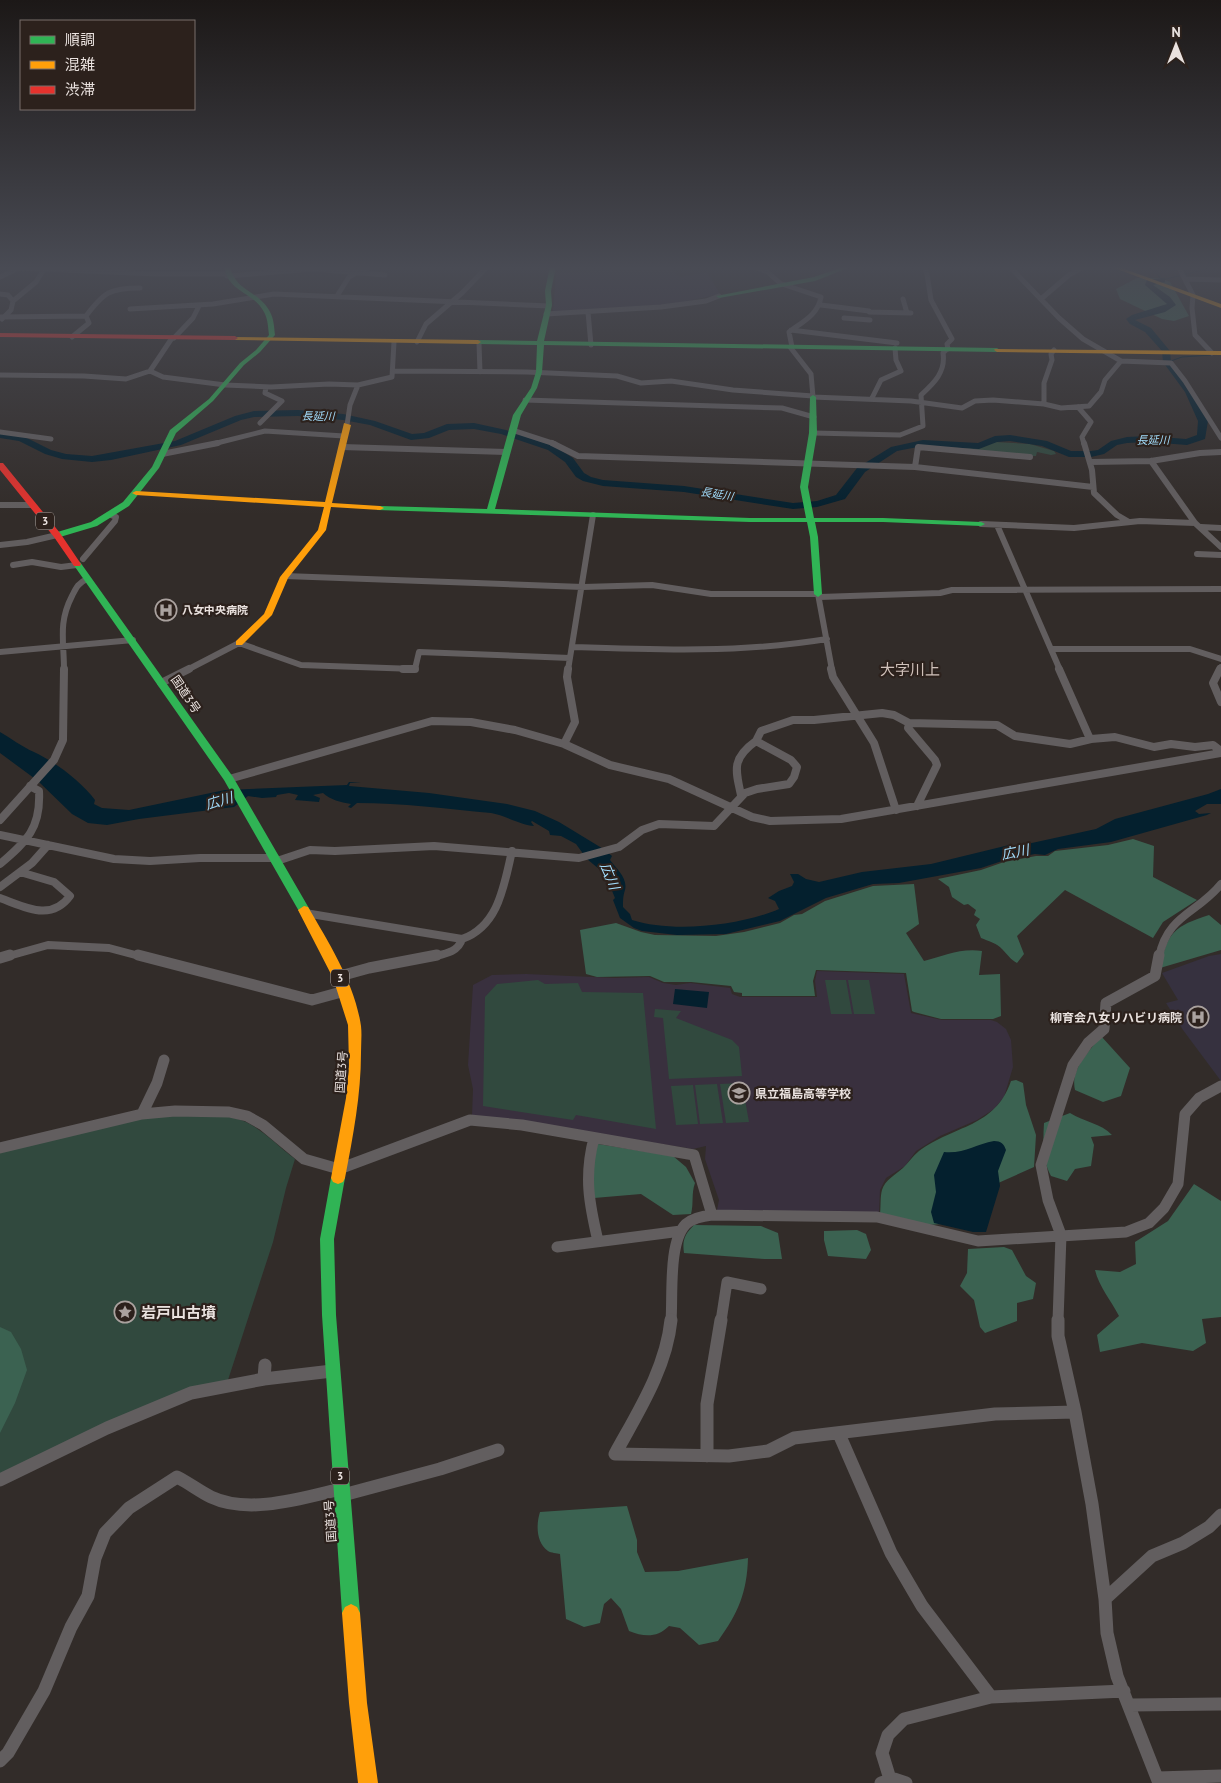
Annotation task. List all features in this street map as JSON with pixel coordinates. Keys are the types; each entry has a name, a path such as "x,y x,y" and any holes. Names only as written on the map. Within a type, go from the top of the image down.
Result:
{"main road":[{"path":"57,535 77,530 111,515 126,504 155,468 173,432 211,400 242,364 260,349"},
{"path":"490,512 517,415 534,388 539,372 540,349"},
{"path":"970,349 1104,351 1172,357 1217,353"},
{"path":"813,396 813,433 804,487 817,554 819,595"},
{"path":"239,643 268,615 285,576 322,530 346,429"},
{"name":"国道3号","path":"0,465 80,562 87,579 133,640 231,783 276,859 340,976 355,1024 356,1074 350,1119 327,1239 332,1372 358,1703 368,1783"},
{"path":"136,493 327,506 490,512 811,521 906,520 981,524"}],"street":[{"path":"0,375 84,376 126,380 150,370 165,349"},
{"path":"150,370 163,377 224,385 358,385 392,377 394,371 394,349"},
{"path":"479,349 480,372"},
{"path":"793,349 811,374 813,396"},
{"path":"872,398 881,380 901,371 896,360 896,349"},
{"path":"813,433 907,434 923,426 921,413 923,402 921,395 937,379 943,369 943,353 948,349"},
{"path":"1101,349 1121,361 1172,357 1192,388 1210,425 1221,438"},
{"path":"1044,404 1044,383 1052,360 1051,354 1054,350"},
{"path":"394,371 539,372 618,376 641,382 671,381 733,390 923,402 962,408 976,401 993,400 1044,404 1061,408 1091,404 1101,392 1105,380 1121,361"},
{"path":"346,429 358,385"},
{"path":"260,423 282,401 268,396 265,393 266,386"},
{"path":"525,400 782,408 814,417"},
{"path":"1078,407 1091,422 1082,436 1089,460 1094,493 1117,515 1130,523"},
{"path":"1210,425 1221,426"},
{"path":"162,454 192,450 258,432 346,429 506,452"},
{"path":"0,432 51,439"},
{"path":"511,434 552,443 578,456 915,467 1093,487"},
{"path":"915,467 918,447 1030,457"},
{"path":"1089,460 1151,461 1200,452 1221,452"},
{"path":"1151,461 1198,525 1221,547"},
{"path":"0,505 32,505"},
{"path":"13,565 32,562 61,567 80,562 115,521 116,517 111,515"},
{"path":"564,744 575,722 567,677 583,587 593,515"},
{"path":"981,524 1074,528 1130,523 1198,525 1221,528"},
{"path":"997,524 1090,739"},
{"path":"0,545 27,542 57,535"},
{"path":"1197,554 1221,555"},
{"path":"285,576 583,587 652,585 711,594 819,595 940,593 952,590 1221,589"},
{"path":"0,820 54,760 63,740 64,646 62,621 64,611 80,583 87,579"},
{"path":"819,595 833,677 874,743 896,810"},
{"path":"572,646 699,652 797,645 827,639"},
{"path":"1,652 133,640"},
{"path":"161,683 239,643 301,665 415,669 419,652 570,658"},
{"path":"1051,649 1190,649 1221,659"},
{"path":"1221,667 1213,683 1221,702"},
{"path":"741,794 735,766 736,760 756,741 761,731 787,721 857,714 882,713 894,715 909,723 997,726 1015,736 1070,744 1090,739 1115,737 1154,747 1171,744 1195,747 1213,745 1221,752"},
{"path":"231,783 432,721 470,722 514,730 564,744 610,765 669,779 729,808 752,817 770,821 841,818 896,810 1221,752"},
{"path":"909,723 908,728 935,760 937,765 917,806"},
{"path":"0,835 114,859 150,861 200,858 276,859 310,850 335,851 434,846 583,857 626,843 642,830 659,824 714,826 720,822 741,794 752,789 789,784 794,777 797,767 792,760 756,741"},
{"path":"0,864 28,841 35,828 40,805 39,792 32,784"},
{"path":"0,887 32,863 48,845"},
{"path":"305,913 462,939 477,933 485,926 498,903 512,851"},
{"path":"0,898 40,912 56,910 69,899 70,896 63,886 52,880 20,872"},
{"path":"1221,884 1165,935 1155,976 1106,1003 1104,1029 1088,1043 1073,1065 1041,1165 1048,1200 1061,1235 1058,1336 1075,1412 1092,1504 1105,1600 1107,1633 1117,1676 1158,1780 1221,1776"},
{"path":"340,976 369,968 455,951 462,944 462,939"},
{"path":"0,958 48,945 108,948 312,1000 345,991"},
{"path":"142,1114 157,1083 164,1060"},
{"path":"1075,1412 995,1414 794,1438 768,1451 729,1456 616,1454 661,1366 670,1329 676,1253 681,1231 694,1218 712,1215 877,1217 978,1241 1126,1232 1148,1223 1164,1208 1178,1184 1185,1114 1199,1098 1221,1086"},
{"path":"0,1148 142,1114 175,1111 228,1112 246,1116 262,1125 304,1159 339,1170 470,1120 522,1125 694,1155 712,1215"},
{"path":"594,1138 587,1170 586,1187 598,1241"},
{"path":"557,1247 681,1231"},
{"path":"707,1456 707,1404 727,1282 761,1288"},
{"path":"264,1379 265,1365"},
{"path":"0,1480 107,1428 191,1393 264,1379 332,1372"},
{"path":"839,1434 891,1553 922,1606 992,1697"},
{"path":"0,1762 8,1752 44,1691 71,1627 88,1596 95,1558 105,1533 129,1508 164,1483 178,1478 190,1483 211,1497 242,1506 342,1492 440,1469 498,1450"},
{"path":"1105,1600 1152,1556 1183,1543 1209,1527 1221,1515"},
{"path":"906,1783 900,1779 886,1781 882,1753 888,1736 904,1719 992,1697 1124,1691"},
{"path":"1130,1705 1221,1704"}],"shaded area":[{"name":"柳育会八女リハビリ病院","path":"1221,954 1221,1081 1183,1030 1166,1003 1178,1000 1162,973 1209,956"},
{"name":"県立福島高等学校","path":"817,971 904,974 911,1013 942,1020 991,1020 1006,1029 1011,1040 1013,1067 1004,1097 994,1109 977,1120 940,1136 916,1151 905,1166 886,1178 880,1190 879,1213 717,1210 719,1200 705,1159 706,1146 693,1149 472,1116 473,1089 468,1065 473,985 492,975 649,977 663,983 676,985 690,983 730,988 732,994 740,997 817,997 815,981"}],"green space":[{"path":"995,442 1030,444 1054,451 1056,454 1051,455 1037,452 1036,456 1032,456 943,446 984,446"},
{"path":"1133,839 1154,846 1153,877 1197,900 1163,922 1153,938 1065,890 1017,936 1024,954 1017,963 998,945 981,938 976,925 980,919 974,915 976,910 952,897 949,887 938,879 981,870 1004,862 1036,856 1048,856 1055,851 1108,845"},
{"path":"914,884 919,924 906,933 924,961 959,952 982,951 979,975 1000,974 1001,1016 993,1019 941,1019 914,1012 912,1011 906,973 816,970 813,981 815,996 742,996 742,993 734,992 731,986 691,982 664,982 650,976 597,977 586,974 580,930 616,923 655,935 716,936 744,932 780,923 794,915 802,914 825,901 873,886"},
{"path":"1209,915 1221,925 1221,950 1160,968 1166,946 1174,932 1188,923"},
{"path":"538,980 545,984 578,983 582,992 643,993 656,1129 576,1115 573,1120 483,1106 485,997 497,984"},
{"path":"825,980 846,980 852,1014 831,1014"},
{"path":"848,980 869,980 875,1014 854,1014"},
{"path":"655,1009 681,1011 676,1018 732,1040 739,1047 742,1076 669,1079 663,1018 654,1017"},
{"path":"1101,1036 1130,1068 1121,1096 1103,1102 1075,1090 1074,1082 1075,1075 1082,1061"},
{"path":"1016,1080 1023,1083 1026,1105 1036,1135 1034,1167 996,1184 942,1224 928,1225 880,1214 882,1190 888,1180 919,1151 932,1142 984,1117 995,1108 1004,1096 1011,1081"},
{"path":"742,1083 749,1122 726,1123 720,1084"},
{"path":"717,1084 723,1123 700,1124 695,1085"},
{"path":"693,1085 698,1124 676,1125 671,1086"},
{"path":"1070,1113 1098,1125 1112,1135 1091,1137 1094,1145 1091,1166 1075,1169 1067,1181 1051,1176 1048,1170 1044,1150 1044,1123"},
{"name":"岩戸山古墳","path":"206,1115 238,1119 259,1130 295,1159 273,1242 227,1383 0,1474 0,1152 140,1119"},
{"path":"598,1144 673,1156 686,1167 695,1183 691,1214 673,1215 641,1194 594,1198 591,1164"},
{"path":"1194,1184 1221,1201 1221,1317 1202,1319 1206,1343 1193,1351 1142,1343 1100,1352 1097,1335 1119,1316 1102,1288 1095,1270 1120,1272 1136,1264 1135,1242 1168,1221"},
{"path":"694,1225 761,1226 778,1233 782,1259 684,1253 683,1244 685,1238 688,1231"},
{"path":"857,1230 866,1234 871,1250 866,1259 828,1256 824,1231"},
{"path":"1004,1247 1012,1250 1026,1276 1036,1283 1033,1299 1017,1303 1017,1321 985,1333 980,1327 974,1300 960,1286 967,1273 968,1249"},
{"path":"0,1327 11,1332 21,1349 27,1370 15,1403 0,1433"},
{"path":"627,1506 637,1540 637,1552 645,1572 678,1571 748,1558 746,1582 740,1602 718,1641 699,1645 680,1628 669,1626 660,1633 650,1635 629,1631 621,1609 611,1598 604,1604 600,1623 584,1627 566,1619 560,1554 548,1551 541,1543 538,1533 540,1512"}],"water":[{"name":"広川","path":"0,732 67,773 83,786 95,800 94,804 102,808 129,810 225,790 347,785 349,782 361,783 350,783 349,786 429,793 507,804 535,811 559,822 612,856 610,860 625,881 623,907 630,914 632,920 666,926 706,926 726,923 745,920 779,909 775,901 768,898 792,886 794,882 790,874 798,874 806,879 819,882 862,872 931,864 1009,845 1018,846 1096,829 1115,819 1221,789 1221,804 1207,804 1195,811 1199,814 1211,813 1207,815 1111,842 1058,849 1045,855 1035,854 1008,859 981,868 899,883 873,884 826,898 780,921 726,934 677,935 642,931 620,918 613,900 615,898 605,874 587,859 576,844 561,836 550,835 549,831 532,821 534,826 491,813 408,805 357,803 351,808 348,807 351,804 336,800 323,793 313,795 320,798 319,802 295,800 298,795 289,793 277,795 276,797 248,796 234,807 107,825 88,823 72,814 38,781 0,753"},
{"path":"675,989 709,992 707,1008 673,1004"},
{"path":"994,1141 1002,1143 1006,1150 998,1171 1000,1186 986,1232 973,1232 934,1223 931,1212 936,1192 934,1175 944,1152 958,1152"}],"waterway":[{"name":"長延川","path":"0,435 22,439 48,452 66,457 92,459 111,457 178,443 238,418 254,414 298,413 343,417 372,423 411,437 426,436 447,427 474,426 503,432 551,448 569,460 580,475 603,483 684,489 793,506 811,505 841,497 842,493 861,470 894,449 923,443 979,446 995,439 1010,438 1044,443 1069,454 1091,454 1101,452 1114,443 1127,440 1148,439 1187,442 1202,437 1203,421 1189,392 1167,362 1164,349"},
{"path":"1171,361 1182,357 1212,355"}],"traffic: fast":[{"path":"57,535 94,524 126,504 155,468 173,432 211,400 242,364 260,349"},
{"path":"490,512 517,415 534,388 539,372 540,349"},
{"path":"946,349 997,350"},
{"path":"813,397 813,433 804,487 814,537 818,594"},
{"path":"380,508 750,520 883,520 981,524"},
{"path":"77,564 229,779 304,910"},
{"path":"338,1178 327,1239 329,1315 351,1613"}],"traffic: slow":[{"path":"997,350 1221,353"},
{"path":"239,643 268,615 284,577 322,530 347,425"},
{"path":"136,493 380,508"},
{"path":"304,910 339,978 355,1025 355,1065 352,1098 348,1130 338,1178"},
{"path":"351,1613 358,1703 368,1783"}],"traffic: jam":[{"path":"0,465 57,535 77,564"}],"place":[{"name":"八女中央病院","path":"166,610"},
{"name":"柳育会八女リハビリ病院","path":"1198,1017"},
{"name":"県立福島高等学校","path":"739,1093"},
{"name":"岩戸山古墳","path":"125,1312"}],"district":[{"name":"大字川上","path":"910,669"}]}
